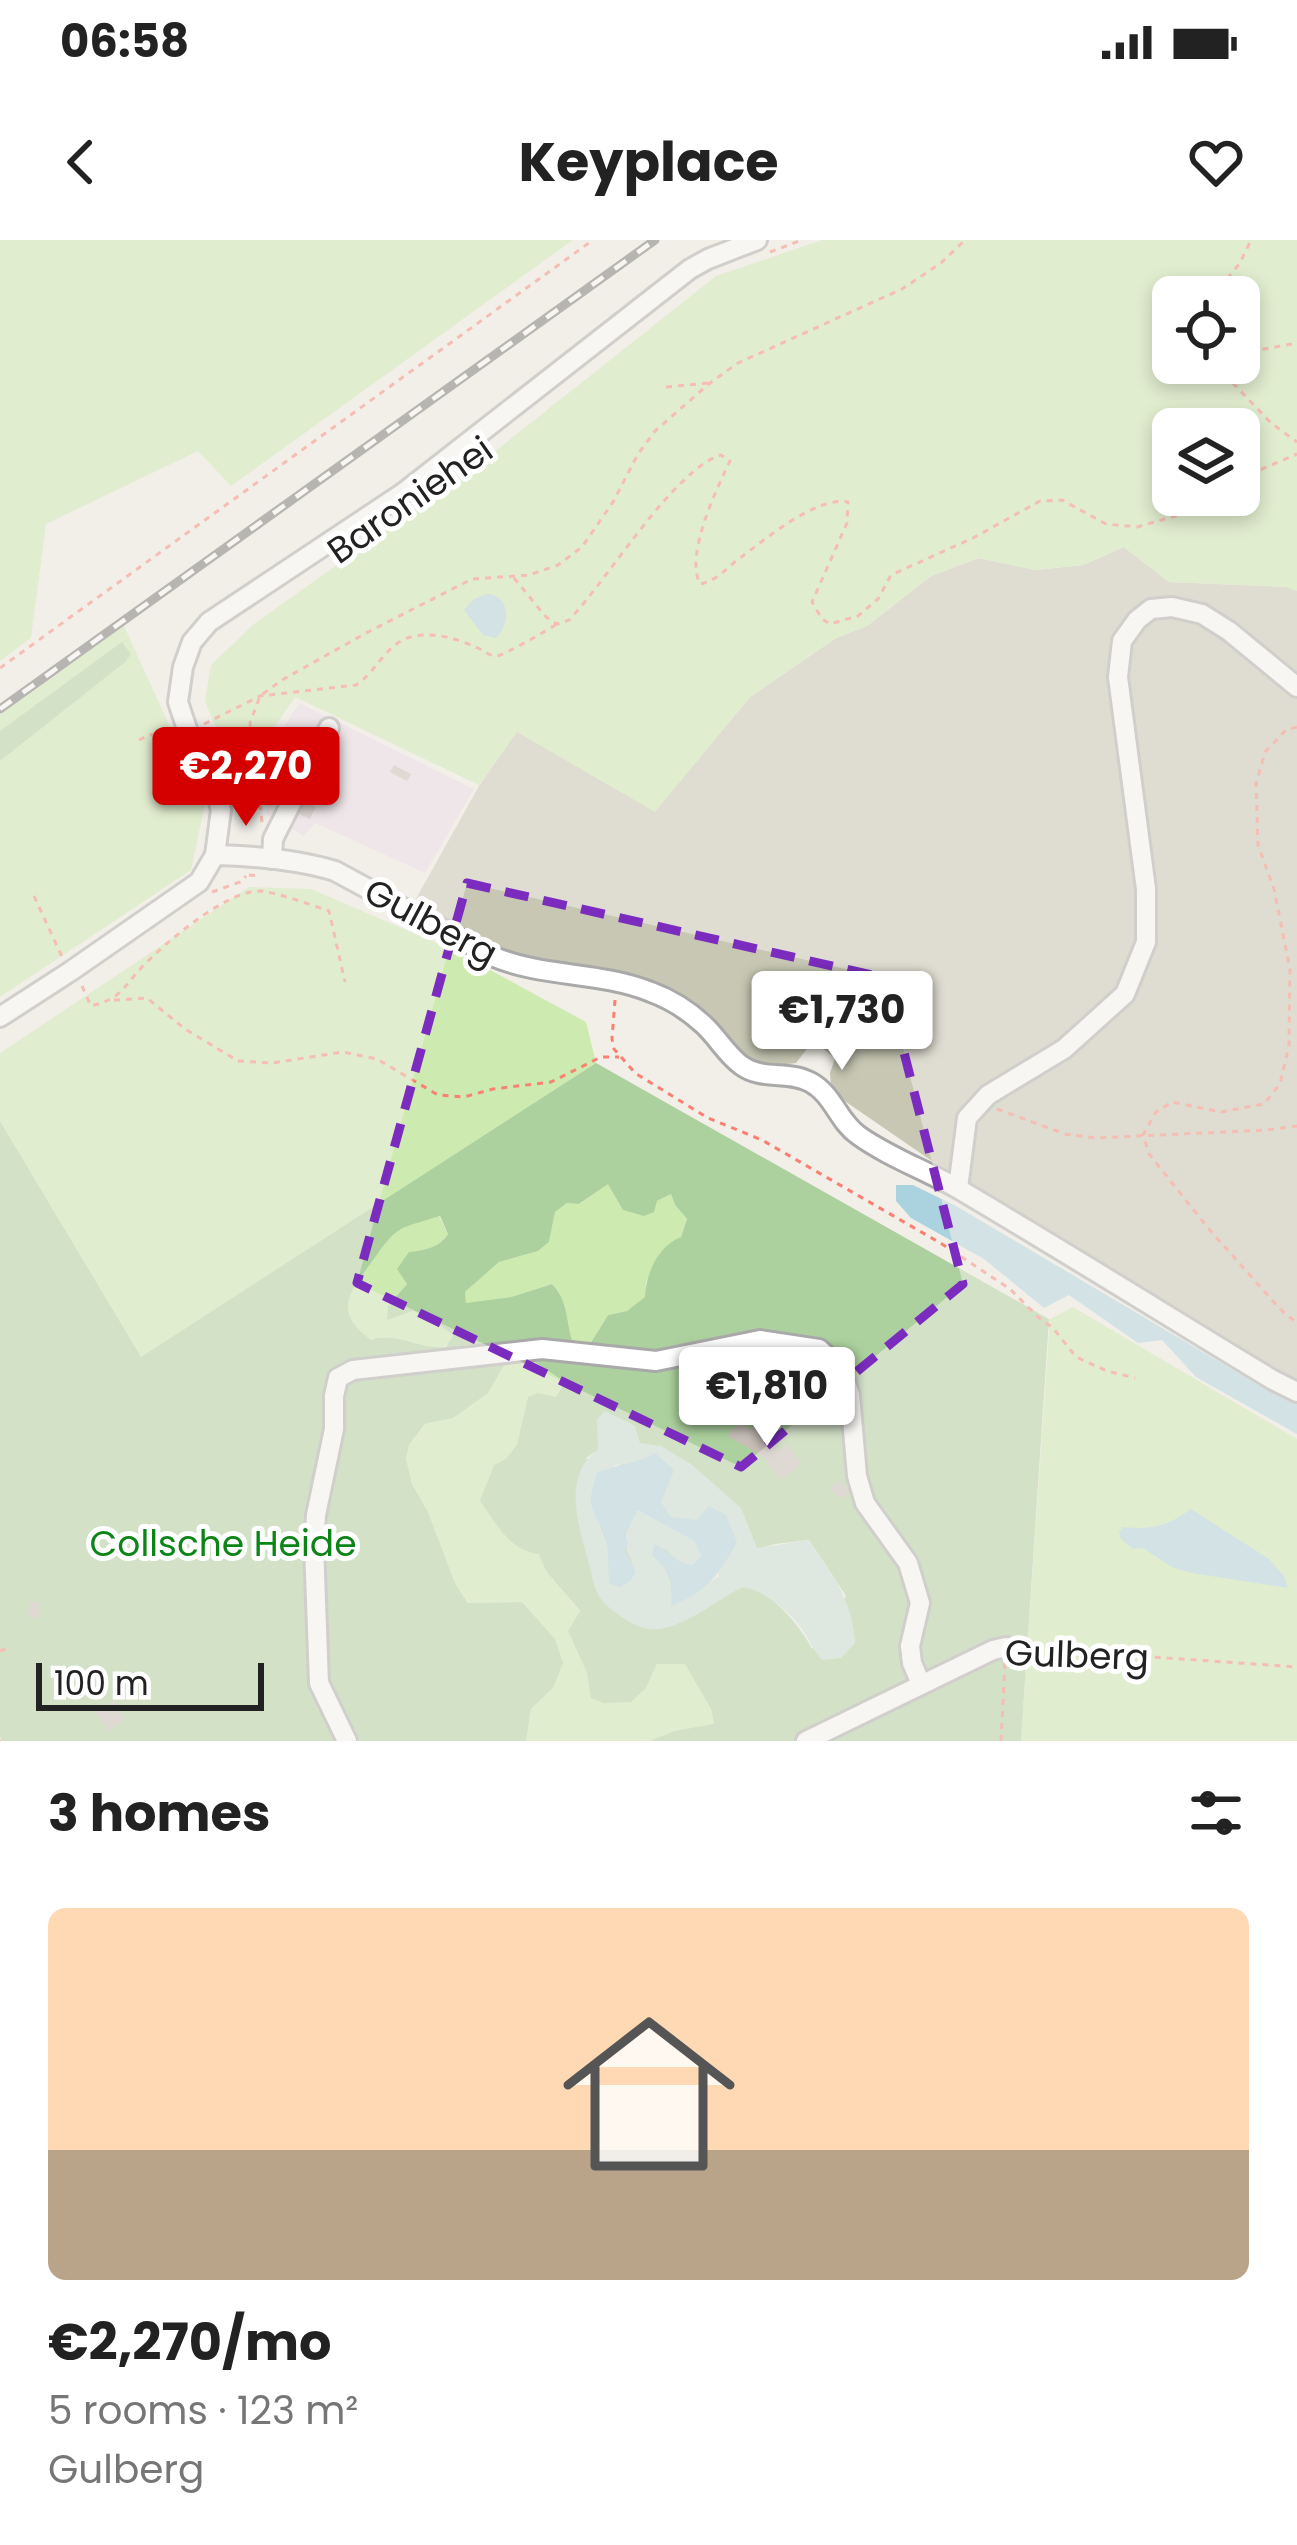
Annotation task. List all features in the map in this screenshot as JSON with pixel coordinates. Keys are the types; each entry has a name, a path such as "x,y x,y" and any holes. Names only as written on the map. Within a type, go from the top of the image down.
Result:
{"street":[{"name":"Baroniehei","path":"215,855 221,810 178,702 192,643 208,622 403,493 690,269 708,259 758,248"},
{"path":"958,1189 967,1118 988,1094 1064,1048 1125,994 1146,942 1146,890 1118,677 1122,641 1151,609 1172,607 1202,614 1297,687"},
{"path":"273,849 329,728"},
{"name":"Gulberg","path":"215,855 273,849 335,871 518,967 614,980 652,992 703,1024 742,1066 763,1076 787,1075 811,1082 858,1135 958,1189 1297,1392"},
{"path":"0,1017 199,882 215,855"},
{"path":"346,1741 319,1683 314,1546 338,1378 353,1370 502,1352 542,1349 656,1361 760,1340 819,1349 841,1369 850,1395 857,1476 865,1503 908,1563 920,1603 910,1646 921,1684"},
{"name":"Gulberg","path":"806,1741 993,1649 1006,1647"}],"path":[{"path":"0,668 592,240"},
{"path":"758,248 802,240"},
{"path":"139,740 226,715 368,632 472,579 514,578 558,565 582,547 656,431 710,383 738,363 902,289 964,240"},
{"path":"1229,276 1251,240"},
{"path":"1260,350 1297,343"},
{"path":"666,387 710,383"},
{"path":"1234,384 1297,442"},
{"path":"1260,470 1297,454"},
{"path":"260,697 356,685 405,639 451,637 493,656 568,620 675,489 706,460 721,455 730,461 702,530 694,572 700,584 712,582 818,505 848,502 847,523 812,602 830,624 858,616 878,598 891,575 1040,501 1062,500 1106,524 1137,527 1176,516"},
{"path":"514,578 557,624"},
{"path":"260,697 250,723 260,820 273,849"},
{"path":"1297,728 1286,730 1265,752 1256,784 1258,845 1274,889 1290,969 1289,1045 1280,1084 1264,1104 1221,1112 1172,1102 1156,1112 1143,1136 1149,1154 1193,1209 1280,1310 1297,1323"},
{"path":"247,874 260,876"},
{"path":"114,1000 143,966 196,920 231,899 259,890 329,911 345,982"},
{"path":"34,896 62,959 80,981 91,1006 148,998 184,1029 238,1060 272,1063 343,1052 377,1059 438,1095 464,1097 551,1082 601,1057 621,1057"},
{"path":"614,980 611,1039 635,1073 708,1118 762,1140 942,1244 1010,1289 1053,1328 1076,1357 1135,1378"},
{"path":"977,1106 1003,1110 1065,1134 1096,1138 1297,1126"},
{"path":"1001,1741 1006,1647"},
{"name":"Gulberg","path":"1006,1647 1297,1667"},
{"path":"0,1651 8,1648"}],"highlighted area":[{"path":"467,883 885,978 963,1284 741,1467 357,1283"}],"shaded area":[{"path":"1124,547 1169,582 1297,591 1297,1384 1006,1212 836,1095 830,1073 835,1058 813,1041 796,1063 756,1063 696,1009 492,950 413,904 479,786 517,731 655,811 750,697 836,638 867,626 931,576 979,558 1036,570 1083,565"},
{"path":"299,703 474,789 425,873 315,823 304,836 267,815 261,764"},
{"path":"605,1411 635,1426 640,1443 661,1446 691,1464 741,1508 757,1548 809,1540 846,1601 855,1643 841,1658 822,1660 787,1612 761,1593 743,1587 685,1621 660,1629 636,1625 610,1608 595,1587 576,1503 580,1473 598,1450 597,1419","holes":["638,1463 667,1481 661,1502 671,1518 697,1520 709,1506 719,1576 672,1606 669,1578 652,1555 666,1549 678,1563 692,1566 701,1556 694,1541 639,1510 626,1535 632,1561 620,1587 609,1583 608,1546 600,1526 615,1465"]}],"green space":[{"path":"0,240 573,240 231,486 198,451 46,524 31,638 0,661"},
{"path":"822,240 1297,240 1297,591 1169,582 1124,547 1083,565 1035,570 978,558 931,576 867,626 836,638 750,697 655,812 517,732 479,785 295,697 237,781 205,701 211,665 254,624 484,460 716,276"},
{"path":"124,626 205,804 191,870 0,997 0,715"},
{"path":"122,642 131,654 125,662 0,761 0,731"},
{"path":"249,887 311,889 455,951 586,1022 596,1063 141,1358 0,1121 0,1053"},
{"name":"Collsche Heide","path":"596,1063 1049,1319 1021,1741 650,1741 714,1724 711,1709 685,1664 657,1664 646,1688 631,1702 604,1703 591,1698 587,1673 568,1631 580,1611 546,1571 539,1554 512,1542 480,1501 494,1465 506,1459 517,1444 528,1397 538,1393 556,1397 565,1382 535,1362 507,1360 488,1393 453,1418 425,1424 409,1445 406,1459 412,1484 468,1603 522,1602 555,1639 563,1663 553,1688 531,1709 526,1741 3,1741 0,1121 141,1357","holes":["608,1184 623,1210 644,1216 671,1194 687,1219 681,1237 655,1261 645,1297 627,1311 608,1315 590,1344 572,1340 564,1303 552,1284 511,1297 466,1303 465,1292 499,1262 538,1251 549,1242 555,1212 567,1203 579,1204","440,1216 448,1234 436,1245 409,1252 397,1269 407,1284 388,1306 387,1320 413,1311 430,1318 453,1335 446,1347 390,1338 371,1340 348,1311 351,1294 363,1274 403,1228","598,1450 757,1549 809,1540 846,1596 812,1649 785,1611 765,1594 743,1587 718,1599 586,1458"]},
{"path":"608,1183 615,1193 657,1201 671,1194 687,1219 681,1237 646,1282 646,1297 627,1311 608,1315 590,1344 572,1341 564,1304 552,1284 466,1304 465,1292 499,1262 538,1251 549,1242 555,1212 567,1203 580,1204"},
{"path":"439,1216 448,1234 436,1245 409,1252 407,1284 388,1306 388,1319 413,1311 453,1335 445,1347 389,1338 371,1340 351,1320 350,1294 393,1235"},
{"path":"1073,1307 1297,1439 1297,1741 1021,1741 1050,1319"},
{"path":"506,1360 535,1362 565,1381 556,1397 538,1393 528,1398 517,1444 506,1459 546,1571 580,1612 568,1631 587,1673 592,1698 646,1688 657,1664 685,1663 711,1709 714,1725 674,1731 650,1741 526,1741 531,1709 553,1688 522,1602 469,1603 455,1583 412,1484 406,1459 409,1445 426,1424 453,1418"}],"water":[{"path":"487,594 500,599 506,612 496,638 483,635 464,610"},
{"path":"896,1185 913,1185 956,1206 1267,1390 1297,1403 1297,1434 1196,1377 1162,1340 1138,1343 1069,1295 1044,1308 984,1259 911,1218 896,1201"},
{"path":"655,1453 674,1470 661,1502 671,1517 697,1520 709,1506 726,1515 737,1542 711,1581 671,1606 669,1578 652,1555 654,1544 692,1565 701,1556 694,1541 638,1510 625,1534 625,1550 636,1572 620,1587 609,1583 606,1541 591,1504 597,1473"},
{"path":"1191,1509 1269,1559 1288,1588 1192,1573 1172,1567 1143,1548 1133,1549 1121,1539 1123,1527 1159,1526"}],"building":[{"path":"394,765 411,774 407,781 390,772"},
{"path":"277,779 290,785 281,803 269,797"},
{"path":"304,800 316,807 310,819 297,813"},
{"path":"740,1423 750,1429 758,1423 778,1451 787,1444 802,1464 780,1480 763,1456 727,1436"},
{"path":"837,1480 850,1490 843,1499 830,1490"},
{"path":"30,1601 41,1603 39,1618 28,1616"},
{"path":"113,1701 125,1719 108,1731 96,1712"}],"railway":[{"path":"0,709 655,240"}]}
